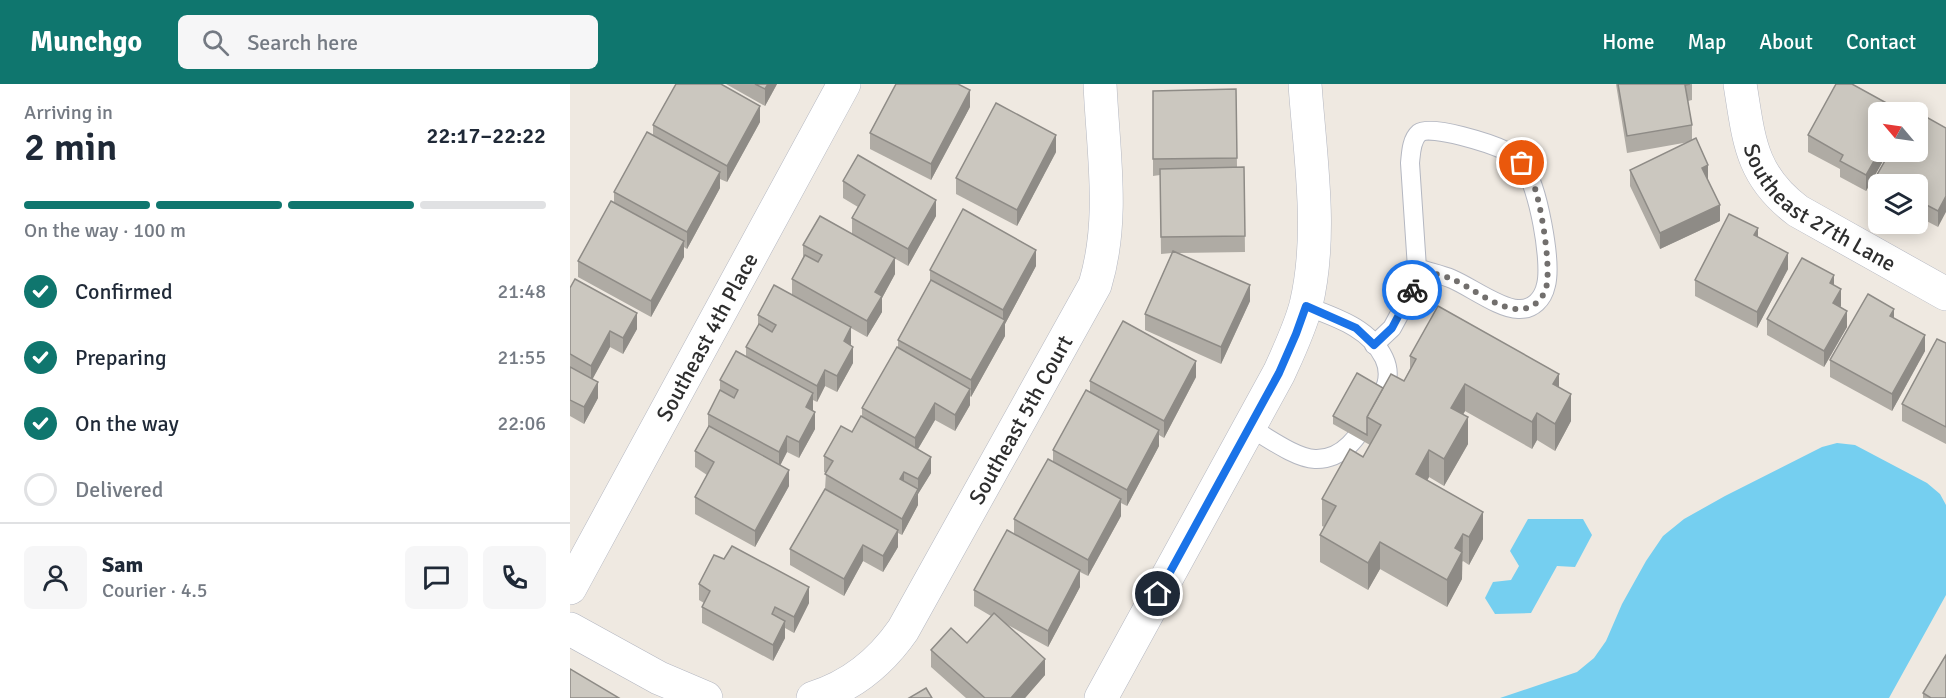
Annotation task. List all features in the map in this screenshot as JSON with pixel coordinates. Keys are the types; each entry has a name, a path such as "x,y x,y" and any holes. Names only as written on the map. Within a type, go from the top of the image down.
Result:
{"street":[{"name":"Southeast 4th Place","path":"570,588 844,84"},
{"name":"Southeast 5th Court","path":"813,698 850,682 879,661 891,648 1092,292 1106,234 1107,197 1100,84"},
{"path":"1101,698 1283,364 1306,306 1314,256 1315,221 1305,84"},
{"name":"Southeast 27th Lane","path":"1740,84 1755,161 1772,188 1784,201 1946,294"},
{"path":"570,629 659,678 706,698"}],"lane":[{"path":"1374,345 1392,328 1411,293 1417,268 1410,163 1416,137 1421,131 1443,132 1498,147 1514,156 1530,174 1544,238 1548,279 1538,303 1526,308 1509,308 1452,279 1417,268"},
{"path":"1249,427 1287,449 1313,459 1326,458 1338,454 1351,445 1361,433 1387,382 1388,370 1383,357 1356,328 1306,306"}],"water":[{"path":"1837,443 1855,445 1927,483 1940,494 1946,505 1946,595 1889,698 1500,698 1577,672 1594,658 1606,641 1622,604 1646,561 1663,536 1684,519 1822,447"},
{"path":"1528,519 1583,519 1592,535 1575,567 1557,566 1531,613 1495,614 1485,598 1493,582 1511,580 1519,566 1510,551"}],"building":[{"path":"676,84 721,84 760,106 727,166 653,125"},
{"path":"755,84 768,84 765,89"},
{"path":"896,84 958,84 970,90 931,164 870,133"},
{"path":"1618,84 1690,84 1685,85 1692,125 1627,136"},
{"path":"1836,84 1852,84 1885,102 1868,102 1868,162 1873,162 1866,175 1840,161 1843,155 1808,135"},
{"path":"1236,89 1237,158 1153,159 1153,91"},
{"path":"996,103 1056,135 1017,210 956,178"},
{"path":"1928,118 1946,128 1946,196 1938,211 1928,206 1928,174 1877,174 1884,162 1928,162"},
{"path":"647,132 720,172 687,232 614,192"},
{"path":"1696,138 1708,165 1702,168 1720,205 1660,233 1630,170"},
{"path":"858,155 936,200 908,249 852,218 865,195 843,181"},
{"path":"1244,167 1245,236 1161,237 1160,169"},
{"path":"611,201 684,241 651,301 578,261"},
{"path":"963,209 1036,250 1003,310 930,270"},
{"path":"1729,214 1758,228 1754,235 1788,253 1757,312 1695,280"},
{"path":"820,216 895,258 875,292 882,296 867,321 792,279 805,255 818,262 822,255 803,245"},
{"path":"1173,251 1250,285 1221,347 1145,314"},
{"path":"1802,258 1834,275 1830,283 1841,289 1833,303 1847,311 1824,351 1767,319"},
{"path":"575,279 637,313 623,338 610,331 591,366 570,354 570,288"},
{"path":"931,280 1005,320 971,380 898,340"},
{"path":"774,285 851,327 844,341 853,347 837,376 825,370 817,386 746,347 759,324 772,332 776,325 758,315"},
{"path":"1868,294 1894,309 1890,316 1925,335 1892,394 1830,360"},
{"path":"1438,306 1559,374 1553,384 1571,394 1555,424 1537,413 1532,422 1465,384 1451,408 1468,417 1444,459 1429,450 1416,474 1483,512 1469,537 1463,534 1455,548 1462,552 1447,580 1380,542 1368,563 1320,535 1336,506 1322,499 1350,449 1363,457 1381,425 1367,417 1391,374 1404,381 1416,359 1410,356"},
{"path":"1123,321 1196,361 1164,421 1090,381"},
{"path":"1937,339 1946,343 1946,427 1902,404"},
{"path":"897,347 970,389 955,415 935,403 915,438 862,408"},
{"path":"736,351 813,393 806,407 815,412 799,442 787,436 779,452 708,414 720,390 734,398 738,390 720,380"},
{"path":"570,367 598,382 584,407 570,400"},
{"path":"1357,373 1383,388 1367,417 1367,435 1333,416"},
{"path":"1086,390 1159,430 1127,490 1053,450"},
{"path":"861,416 931,457 918,479 904,472 900,479 918,489 902,519 825,474 833,461 824,456 841,426 852,432"},
{"path":"709,426 789,470 755,531 695,497 714,462 695,451"},
{"path":"1048,459 1121,499 1088,560 1014,519"},
{"path":"825,489 898,530 883,556 863,545 844,579 790,549"},
{"path":"1007,530 1080,570 1048,631 974,590"},
{"path":"732,546 809,587 794,617 775,607 772,614 785,621 773,645 702,607 710,591 699,584 714,555 724,559"},
{"path":"994,613 1045,659 1011,698 985,698 931,650 951,628 967,643"},
{"path":"1946,655 1946,698 1931,698 1923,693"},
{"path":"570,669 619,698 570,698"},
{"path":"926,688 932,698 909,698"}],"way so far":[{"path":"1412,290 1417,268 1452,279 1509,308 1526,308 1538,303 1548,279 1544,238 1533,184 1530,174 1522,163"}],"route":[{"path":"1158,594 1279,373 1306,306 1356,328 1374,345 1392,328 1412,290"}]}
